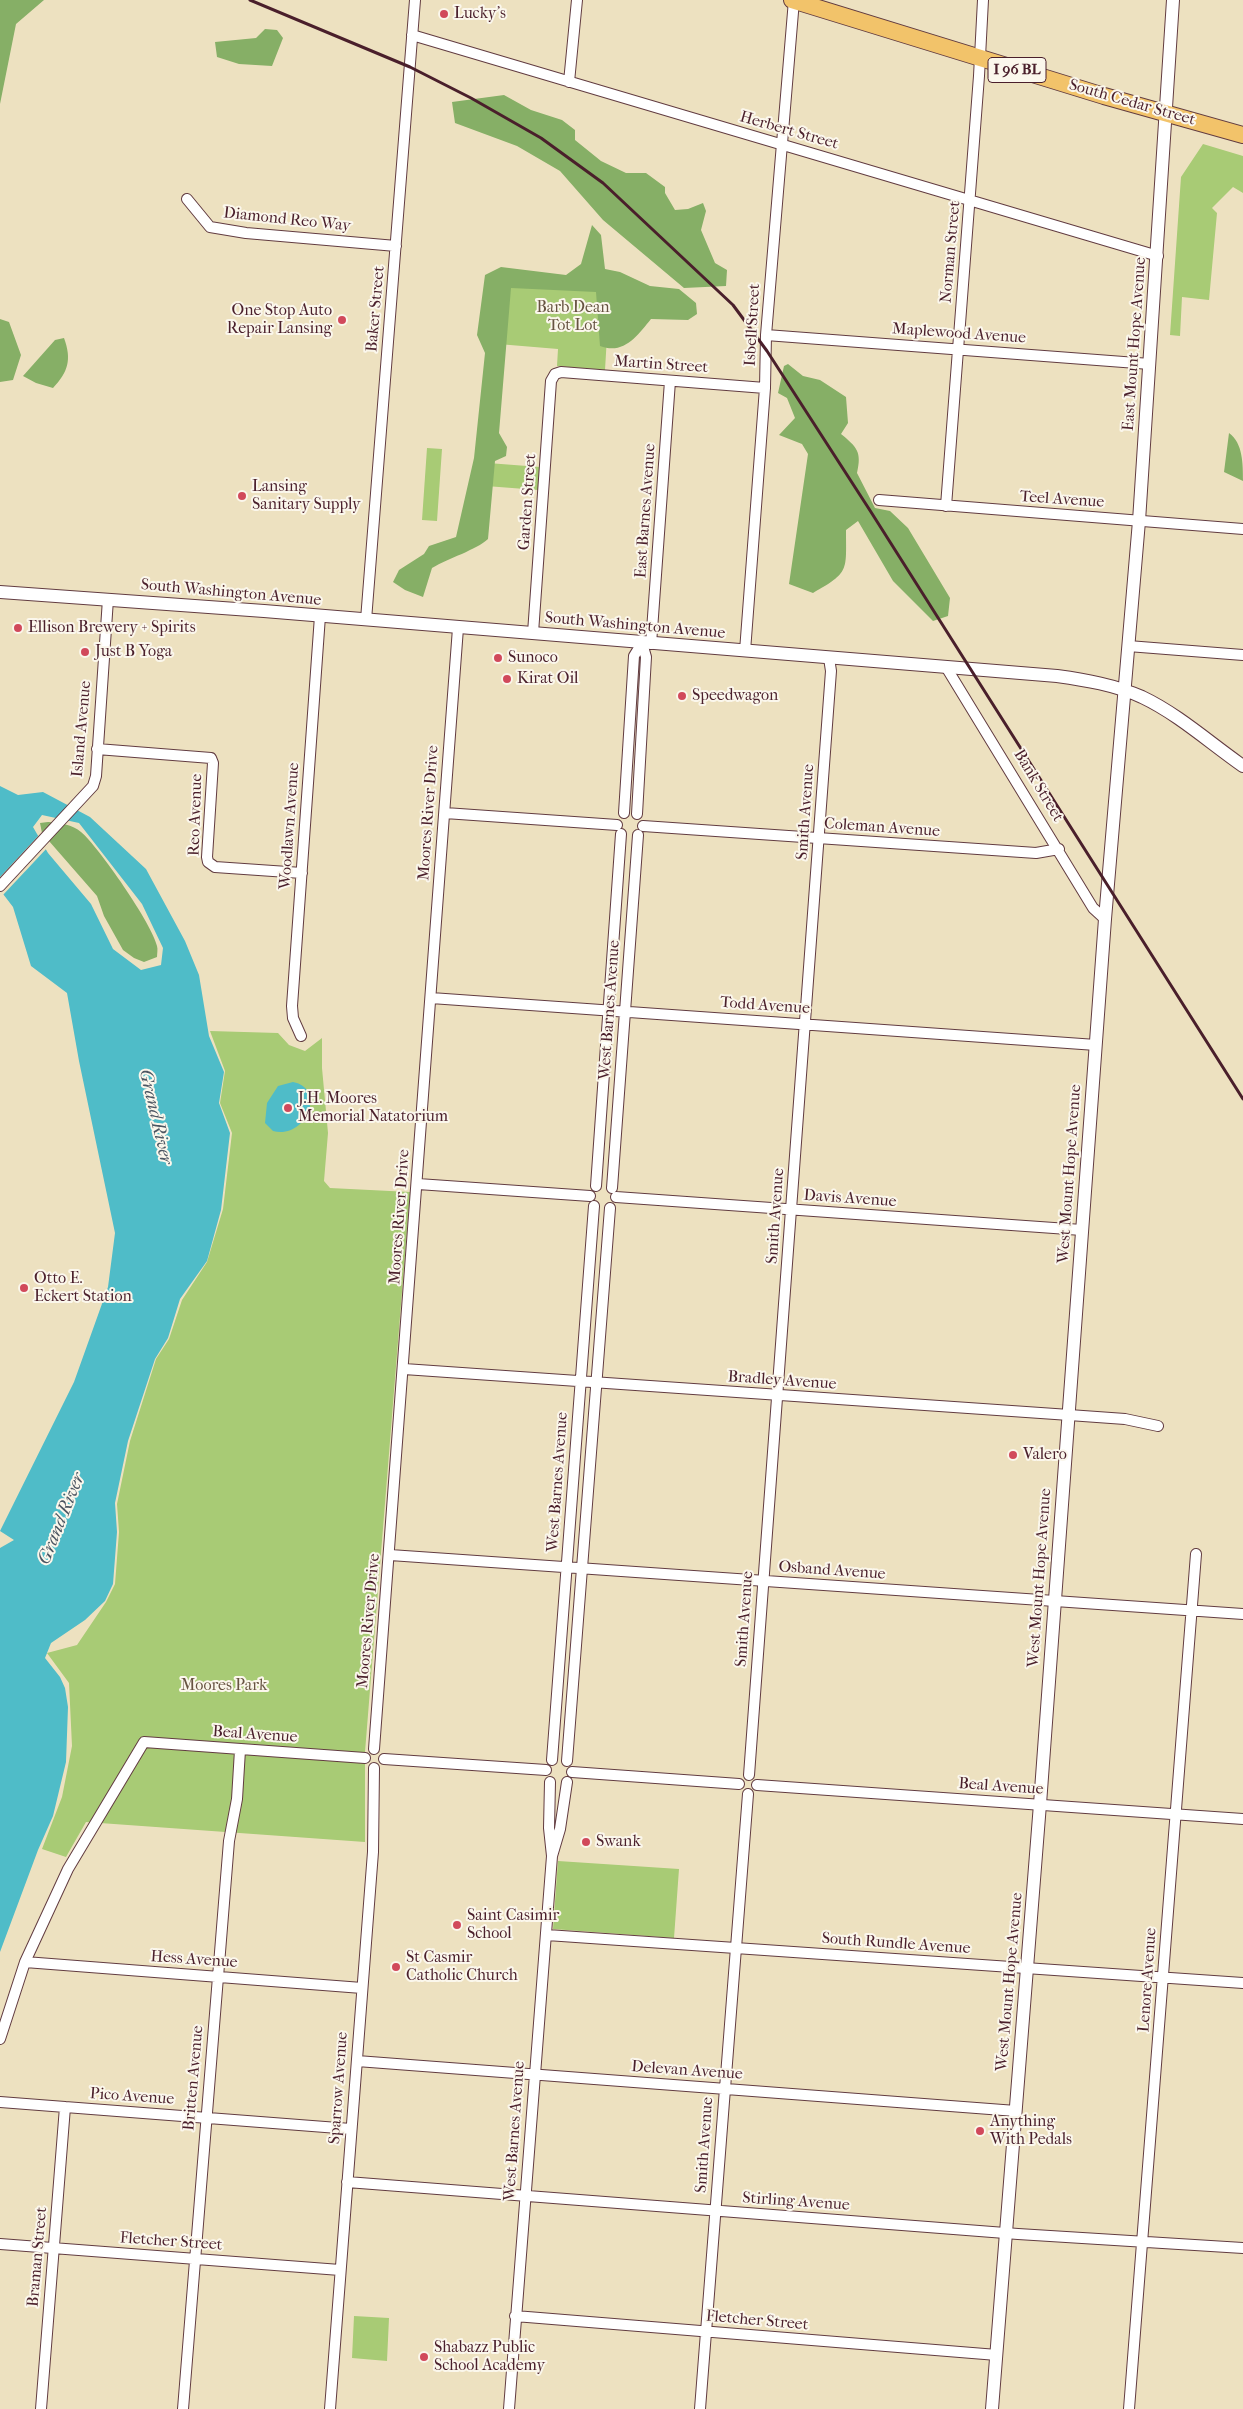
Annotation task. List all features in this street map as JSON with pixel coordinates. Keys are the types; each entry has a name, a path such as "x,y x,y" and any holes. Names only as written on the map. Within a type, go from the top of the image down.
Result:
{"main road":[{"name":"South Cedar Street","path":"794,0 980,59 1243,135"}],"street":[{"name":"Baker Street","path":"366,620 415,0"},
{"path":"568,82 577,0"},
{"name":"Isbell Street","path":"745,651 765,388 766,335 794,0"},
{"name":"Norman Street","path":"946,506 970,200 983,0"},
{"name":"East Mount Hope Avenue","path":"1123,690 1139,521 1174,0"},
{"name":"Herbert Street","path":"412,35 1158,256"},
{"name":"Diamond Reo Way","path":"186,199 210,227 246,233 396,246"},
{"name":"Maplewood Avenue","path":"766,335 1150,364"},
{"name":"Martin Street","path":"555,374 561,372 765,388"},
{"name":"Garden Street","path":"533,633 551,381 555,374"},
{"name":"East Barnes Avenue","path":"646,644 670,381"},
{"name":"Teel Avenue","path":"880,500 1243,529"},
{"name":"South Washington Avenue","path":"0,592 108,599 1057,676 1123,690 1161,708 1243,766"},
{"name":"Island Avenue","path":"0,886 87,793 96,776 108,599"},
{"name":"Woodlawn Avenue","path":"301,1036 293,1018 292,1006 320,616"},
{"name":"Moores River Drive","path":"374,1749 418,1184 458,628"},
{"path":"624,813 634,656 646,644"},
{"path":"444,813 619,830 629,838 640,830 637,814 646,644"},
{"path":"1128,646 1243,655"},
{"name":"Smith Avenue","path":"749,1775 831,671 829,658"},
{"name":"Bank Street","path":"946,667 1059,849 1093,908 1105,919"},
{"name":"West Mount Hope Avenue","path":"992,2409 1040,1804 1123,690"},
{"name":"Reo Avenue","path":"97,749 211,758 213,763 208,862 215,867 302,873"},
{"path":"619,830 618,818 624,813 637,814"},
{"name":"West Barnes Avenue","path":"596,1186 609,1010 619,830"},
{"name":"Coleman Avenue","path":"640,830 819,838 1036,853 1059,849"},
{"name":"West Barnes Avenue","path":"614,1192 625,1011 640,830"},
{"name":"Todd Avenue","path":"431,998 1096,1045"},
{"path":"418,1184 592,1201 603,1210 610,1208 614,1192 604,1184 596,1186 592,1201"},
{"name":"Davis Avenue","path":"614,1192 791,1210 1082,1230"},
{"name":"West Barnes Avenue","path":"552,1760 592,1201"},
{"name":"West Barnes Avenue","path":"567,1761 610,1208"},
{"name":"Bradley Avenue","path":"404,1370 1068,1415 1143,1422 1158,1426"},
{"name":"Lenore Avenue","path":"1130,2409 1196,1554"},
{"name":"Osband Avenue","path":"390,1555 1243,1614"},
{"name":"Beal Avenue","path":"25,1962 68,1869 144,1742 365,1758"},
{"path":"374,1749 380,1751 384,1759 382,1765 374,1768 366,1764 365,1758 369,1750 374,1749"},
{"name":"Britten Avenue","path":"184,2409 194,2259 229,1841 237,1799 240,1750"},
{"path":"560,1758 567,1761 572,1772 567,1782 556,1785 550,1782 546,1770 552,1760 560,1758"},
{"path":"384,1759 546,1770"},
{"name":"Sparrow Avenue","path":"330,2409 373,1852 374,1768"},
{"path":"572,1772 739,1784"},
{"path":"749,1775 754,1778 758,1785 753,1792 748,1794 741,1790 739,1784 744,1777 749,1775"},
{"name":"West Barnes Avenue","path":"509,2409 534,2074 547,1934 552,1856 549,1828 550,1782"},
{"name":"West Barnes Avenue","path":"552,1856 560,1829 567,1782"},
{"name":"Beal Avenue","path":"758,1785 1243,1819"},
{"name":"Smith Avenue","path":"700,2409 748,1794"},
{"name":"South Rundle Avenue","path":"547,1934 1243,1983"},
{"path":"0,2038 25,1962"},
{"name":"Hess Avenue","path":"25,1962 362,1988"},
{"name":"Delevan Avenue","path":"357,2060 1016,2111"},
{"name":"Pico Avenue","path":"0,2102 351,2129"},
{"name":"Braman Street","path":"41,2409 65,2107"},
{"name":"Stirling Avenue","path":"348,2182 1007,2233 1243,2248"},
{"name":"Fletcher Street","path":"0,2244 340,2270"},
{"name":"Fletcher Street","path":"515,2316 997,2355"}],"green space":[{"path":"0,0 44,0 16,24 0,104"},
{"path":"265,29 277,30 283,38 272,66 239,64 217,57 215,42 256,38"},
{"path":"504,95 531,110 562,120 575,130 575,140 601,161 626,173 646,173 665,187 665,193 675,210 688,209 703,203 706,211 701,230 715,263 727,270 726,286 684,288 603,220 560,171 517,146 455,123 452,102"},
{"path":"1203,144 1243,156 1243,193 1233,187 1212,208 1217,213 1209,300 1182,297 1180,336 1170,335 1181,177"},
{"path":"592,225 601,235 605,269 620,272 650,286 679,289 696,303 697,314 688,320 651,319 629,342 623,346 609,348 600,346 596,292 511,288 499,433 507,447 506,456 495,461 488,539 477,547 432,568 423,597 405,590 393,582 399,570 424,554 429,546 456,537 474,458 485,353 477,335 485,275 501,267 566,275 581,264"},
{"name":"Barb Dean Tot Lot","path":"502,277 610,286 605,370 557,366 558,349 498,344"},
{"path":"0,319 9,322 21,355 13,380 0,382"},
{"path":"64,338 68,353 67,365 62,377 53,388 36,383 23,376 55,340"},
{"path":"788,364 803,376 820,380 846,397 848,423 841,434 857,451 859,460 857,473 875,508 890,511 908,528 950,598 948,616 933,621 893,581 858,521 846,530 845,562 840,575 813,593 789,584 808,454 802,444 779,435 795,418 787,398 778,393 784,366"},
{"path":"1229,433 1234,437 1240,448 1243,481 1224,472"},
{"path":"427,448 442,449 437,521 422,520"},
{"path":"488,463 540,467 538,490 486,486"},
{"path":"48,822 74,827 89,840 124,886 146,921 157,946 157,957 144,962 123,950 104,916 97,896 42,833 40,823"},
{"name":"Moores Park","path":"210,1031 278,1033 289,1045 305,1051 322,1038 322,1068 328,1133 324,1181 330,1188 410,1192 365,1752 365,1842 86,1822 66,1857 42,1849 62,1797 72,1746 69,1683 47,1653 77,1645 106,1602 115,1584 119,1532 117,1504 130,1441 156,1359 169,1339 182,1300 207,1262 223,1209 232,1133 220,1103 225,1071"},
{"path":"558,1861 679,1869 674,1938 553,1929"},
{"path":"354,2316 389,2318 387,2361 352,2358"}],"water":[{"name":"Grand River","path":"0,786 18,795 43,792 90,817 146,869 185,941 199,975 209,1036 224,1072 219,1103 230,1133 221,1210 207,1261 180,1299 168,1338 155,1359 128,1441 115,1503 117,1532 113,1584 105,1601 85,1620 51,1643 45,1658 60,1677 65,1688 68,1707 66,1762 53,1816 38,1850 0,1952 0,1548 14,1540 0,1531 74,1382 108,1287 115,1233 79,1061 67,993 31,966 13,907 0,890","holes":["42,815 79,823 142,904 163,948 161,965 141,970 113,949 91,904 48,853 33,827"]},
{"name":"J.H. Moores Memorial Natatorium","path":"293,1082 304,1086 309,1094 308,1113 295,1128 284,1132 273,1131 265,1123 267,1103 278,1086"}],"pier":[{"path":"40,834 48,847 2,896 0,877"}],"railway":[{"path":"250,0 410,67 471,98 541,138 603,183 733,305 767,351 871,512 1243,1099"}],"place":[{"name":"Lucky's","path":"444,14"},
{"name":"One Stop Auto Repair Lansing","path":"342,320"},
{"name":"Lansing Sanitary Supply","path":"242,496"},
{"name":"Ellison Brewery + Spirits","path":"18,628"},
{"name":"Just B Yoga","path":"85,652"},
{"name":"Sunoco","path":"498,658"},
{"name":"Kirat Oil","path":"507,679"},
{"name":"Speedwagon","path":"682,696"},
{"name":"J.H. Moores Memorial Natatorium","path":"288,1108"},
{"name":"Otto E. Eckert Station","path":"24,1288"},
{"name":"Valero","path":"1013,1455"},
{"name":"Swank","path":"586,1842"},
{"name":"Saint Casimir School","path":"457,1925"},
{"name":"St Casmir Catholic Church","path":"396,1967"},
{"name":"Anything With Pedals","path":"980,2131"},
{"name":"Shabazz Public School Academy","path":"424,2357"}]}
